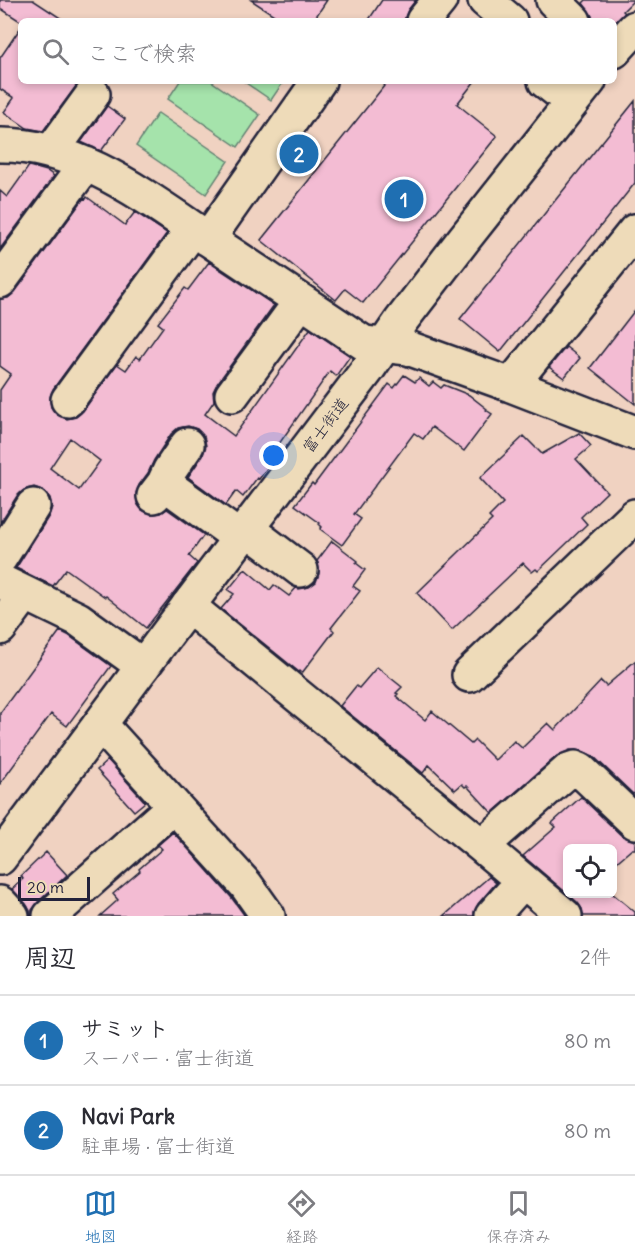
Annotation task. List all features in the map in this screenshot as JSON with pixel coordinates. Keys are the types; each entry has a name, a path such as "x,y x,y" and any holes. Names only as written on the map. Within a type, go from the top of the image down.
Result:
{"street":[{"path":"425,18 440,0"},
{"path":"485,0 506,18"},
{"path":"554,0 571,18"},
{"path":"617,48 635,28"},
{"path":"68,401 317,84"},
{"path":"564,84 582,87"},
{"name":"富士街道","path":"0,858 385,346 401,321 582,87"},
{"path":"51,152 93,94"},
{"path":"0,145 26,146 51,152 86,164 139,192 364,343 408,348 635,433"},
{"path":"0,281 86,164"},
{"path":"511,385 635,231"},
{"path":"232,395 301,301"},
{"path":"188,445 159,490 244,534 301,570"},
{"path":"0,558 33,506"},
{"path":"469,675 635,516"},
{"path":"0,628 13,587 78,619 143,666"},
{"path":"188,606 565,916"},
{"path":"100,724 246,885 268,916"},
{"path":"482,846 569,770 575,768 580,770 635,822"},
{"path":"50,916 174,806"},
{"path":"492,916 523,881"},
{"path":"0,903 12,916"}],"green space":[{"path":"178,84 215,84 260,115 238,147 168,99"},
{"path":"247,84 282,84 271,100"},
{"path":"158,113 228,161 206,194 136,146"}],"building":[{"path":"0,0 33,0 60,18 18,20 0,8"},
{"path":"251,0 327,0 315,18 278,18"},
{"path":"382,0 416,0 405,18 370,18"},
{"path":"586,0 634,0 617,20 617,18 592,18 583,3"},
{"path":"18,31 18,84 78,84 43,131 27,128 4,112 14,98 0,89 0,58"},
{"path":"386,84 473,84 457,104 497,136 363,303 345,289 336,300 261,240"},
{"path":"635,101 635,183 500,352 460,319"},
{"path":"107,106 125,119 101,151 81,142"},
{"path":"29,166 47,171 54,176 0,249 0,191 7,197"},
{"path":"87,197 125,225 135,212 167,233 53,389 50,397 51,407 57,415 67,419 76,417 83,411 117,364 126,370 136,356 140,359 163,327 158,323 185,288 188,290 209,262 274,305 217,384 213,392 214,401 205,414 234,436 310,329 350,356 336,376 330,371 267,461 271,463 259,479 257,478 243,497 236,491 226,505 188,477 203,455 206,446 204,436 197,429 188,426 178,428 171,434 139,485 136,493 137,503 142,510 151,514 161,513 167,509 204,535 189,556 197,563 146,628 106,596 66,569 53,586 16,568 49,516 52,507 50,498 44,491 34,487 24,490 17,496 0,523 0,390 11,374 0,366 0,299 8,298 15,292 84,198","holes":["70,438 100,461 79,490 50,468"]},
{"path":"635,310 635,404 590,368"},
{"path":"566,347 580,358 564,378 549,367"},
{"path":"404,375 415,382 419,378 429,386 433,382 441,388 444,385 469,395 492,414 464,451 432,427 423,439 414,433 354,514 361,519 342,545 320,529 322,527 320,523 295,505 312,483 314,485 389,384 394,388"},
{"path":"579,433 591,446 576,459 607,492 581,517 587,524 538,571 536,569 532,572 523,563 452,630 417,593 492,520 489,517 503,503 480,478 524,436 542,454"},
{"path":"332,541 358,561 356,563 365,570 353,586 360,591 331,628 334,631 302,673 221,609 234,594 228,590 245,569 270,590 274,585 289,596 296,588 309,587 316,582 319,573 317,561"},
{"path":"60,631 111,666 67,726 51,714 0,784 0,713"},
{"path":"635,661 635,793 633,794 593,756 582,751 570,750 557,756 492,813 467,786 462,784 455,790 429,765 423,773 340,706 356,686 359,688 377,667 402,687 396,696 425,720 432,711 471,744 475,740 495,760 514,741 522,748 548,723 555,730 601,681 606,686"},
{"path":"108,760 145,802 134,811 97,770"},
{"path":"581,797 622,836 635,842 635,849 617,862 617,844 563,844 563,890 523,856 556,827 552,823"},
{"path":"173,832 245,916 100,916 118,900 113,894 162,849 158,845"},
{"path":"46,852 67,875 38,902 30,916 26,904 12,889 23,879 21,876"},
{"path":"489,877 496,883 478,904 474,916 444,916"},
{"path":"617,897 635,912 635,916 583,916 582,909 572,898"}],"place":[{"name":"Navi Park","path":"299,154"},
{"name":"サミット","path":"404,199"}]}
